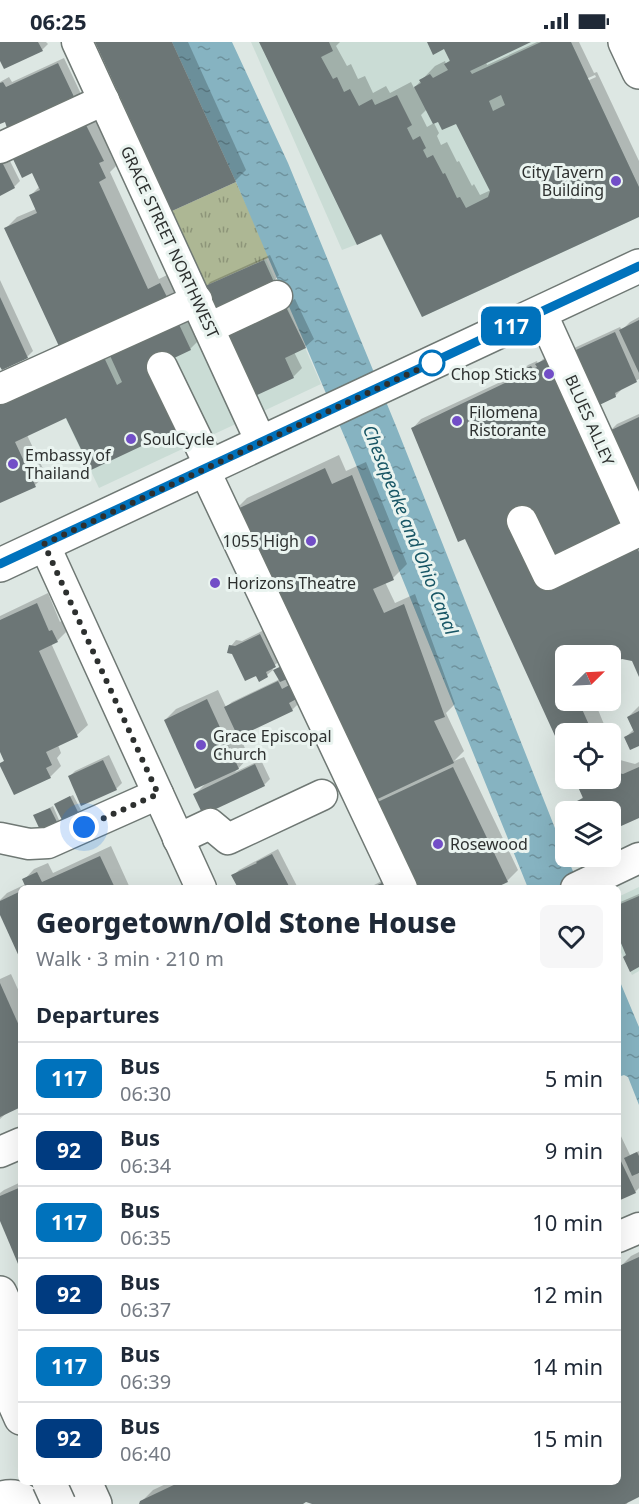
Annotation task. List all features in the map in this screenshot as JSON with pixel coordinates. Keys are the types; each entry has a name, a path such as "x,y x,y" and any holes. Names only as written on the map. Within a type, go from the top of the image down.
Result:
{"main road":[{"path":"625,42 639,72"},
{"path":"0,564 639,266"},
{"path":"0,1293 18,1333"},
{"path":"0,1331 18,1371"},
{"path":"0,1371 18,1411"}],"street":[{"name":"GRACE STREET NORTHWEST","path":"77,42 261,442"},
{"path":"0,148 104,100"},
{"path":"209,328 277,296"},
{"path":"0,389 196,300"},
{"name":"BLUES ALLEY","path":"541,312 639,530"},
{"path":"162,367 401,885"},
{"path":"522,521 548,574 639,530"},
{"path":"44,544 200,885"},
{"path":"0,838 29,844 48,843 158,794"},
{"path":"178,839 210,824 228,839 322,795"},
{"path":"583,885 639,858"},
{"path":"0,1152 18,1144"},
{"path":"621,1236 639,1228"},
{"path":"0,1497 16,1495 31,1504"}],"shaded area":[{"path":"251,42 571,42 639,187 639,217 422,317 381,235 342,250"},
{"path":"266,259 321,384 99,488 44,373 200,289"},
{"path":"639,887 639,971 632,975 621,952 621,896"}],"green space":[{"path":"236,182 270,257 203,287 172,211"}],"water":[{"name":"Chesapeake and Ohio Canal","path":"172,42 232,42 288,163 396,426 555,828 555,867 571,867 579,885 527,885 348,445 236,182"},
{"path":"621,984 639,1027 639,1105 628,1077 621,1076"}],"building":[{"path":"0,42 38,42 43,51 4,69 0,61"},
{"path":"95,42 172,42 236,182 172,211"},
{"path":"259,42 329,42 333,51 321,57 333,79 337,77 344,92 350,89 359,106 372,99 375,105 397,95 412,125 407,128 413,140 420,136 426,148 423,150 427,158 433,155 457,198 460,197 466,208 488,197 490,191 456,124 442,130 438,122 433,124 414,87 421,83 419,80 430,74 433,78 448,70 444,64 450,61 444,49 433,55 427,42 531,42 470,71 472,74 541,42 571,42 639,187 639,217 422,317 381,234 357,245","holes":["501,95 505,105 493,111 489,101"]},
{"path":"58,63 76,101 7,128 5,122 0,124 0,83 3,82 6,87"},
{"path":"85,123 104,161 99,163 106,178 99,182 148,289 160,283 172,307 64,357 4,228 37,213 29,195 40,190 32,173 22,178 12,157"},
{"path":"2,162 15,188 0,196 0,163"},
{"path":"264,260 274,282 213,310 203,287"},
{"path":"0,297 28,358 2,370 0,367"},
{"path":"286,307 306,348 285,358 294,378 255,396 226,334"},
{"path":"176,318 191,350 153,368 183,431 146,448 144,445 91,470 66,418 15,442 36,487 0,503 0,400 101,351 117,385 122,382 107,349"},
{"path":"639,320 639,373 619,330"},
{"path":"615,332 637,382 615,393 616,397 589,410 565,355"},
{"path":"546,359 629,528 541,583 634,541 639,552 639,677 632,661 621,660 621,645 555,645 555,711 583,711 588,723 555,723 555,736 465,539 458,542 411,428 507,382 505,378 515,373 517,377 522,374 520,371 531,366 533,369 537,367 535,364"},
{"path":"639,417 639,501 607,432"},
{"path":"325,468 332,484 352,475 394,580 373,589 384,613 404,604 445,717 434,721 454,763 367,804 231,512"},
{"path":"37,603 49,631 52,630 58,642 39,651 78,737 46,752 52,765 46,768 51,778 14,795 0,766 0,763 4,761 0,752 0,620"},
{"path":"260,634 276,667 266,672 268,677 259,682 256,676 245,681 232,654 227,653 229,645 235,646"},
{"path":"286,664 292,677 280,682 273,670"},
{"path":"278,681 282,689 295,682 302,696 289,703 293,711 238,737 224,707"},
{"name":"Grace Episcopal Church","path":"207,699 239,769 195,789 164,720"},
{"path":"639,711 639,746 630,750 624,737 634,732 627,717"},
{"path":"103,760 117,790 81,806 68,776"},
{"path":"255,764 265,786 203,815 193,794"},
{"name":"Rosewood","path":"453,767 508,882 502,885 406,885 369,806"},
{"path":"639,767 639,818 621,826 621,801 577,801 583,798 579,789 621,789 621,774"},
{"path":"70,796 79,814 63,822 54,804"},
{"path":"50,808 58,824 41,832 33,815"},
{"path":"272,854 288,885 236,885 231,875"},
{"path":"100,856 114,885 25,885 22,879 37,872 42,882"},
{"path":"18,892 18,954 0,915 0,901"},
{"path":"639,896 639,967 630,972 623,957 626,955 621,943 621,904"},
{"path":"0,983 18,1023 18,1108 0,1117"},
{"path":"637,1152 639,1173 632,1176 624,1158"},
{"path":"621,1161 636,1193 621,1200"},
{"path":"18,1188 18,1264 0,1221 0,1196"},
{"path":"639,1257 639,1497 625,1504 312,1504 306,1502 303,1504 139,1504 140,1501 174,1485 621,1485 621,1265"}],"bus line":[{"name":"117","path":"0,564 639,266"}],"place":[{"name":"City Tavern Building","path":"616,181"},
{"name":"Chop Sticks","path":"549,374"},
{"name":"Filomena Ristorante","path":"457,421"},
{"name":"SoulCycle","path":"131,439"},
{"name":"Embassy of Thailand","path":"13,464"},
{"name":"1055 High","path":"311,541"},
{"name":"Horizons Theatre","path":"215,583"},
{"name":"Grace Episcopal Church","path":"201,745"},
{"name":"Rosewood","path":"438,844"}],"route":[{"path":"84,827 158,794 44,544 432,363"}]}
